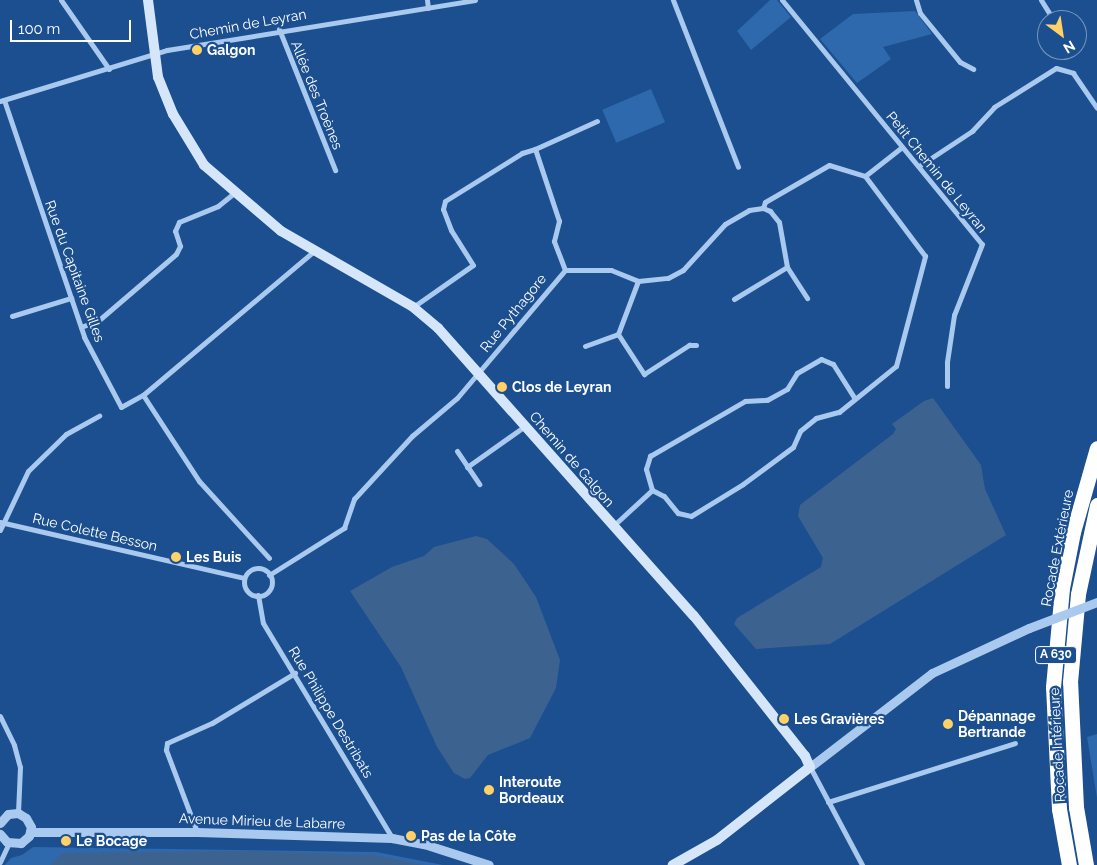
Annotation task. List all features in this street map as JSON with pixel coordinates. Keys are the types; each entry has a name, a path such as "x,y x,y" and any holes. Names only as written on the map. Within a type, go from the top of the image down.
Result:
{"highway":[{"name":"Rocade Extérieure","path":"1069,865 1059,809 1053,687 1062,588 1073,532 1097,448"},
{"name":"Rocade Intérieure","path":"1086,865 1076,807 1070,682 1078,594 1097,505"}],"main road":[{"name":"Chemin de Galgon","path":"148,0 153,56 173,114 204,165 234,193 281,230 413,307 438,328 694,616 795,743 810,767"},
{"path":"673,865 717,840 810,767"}],"street":[{"path":"61,0 108,69"},
{"path":"427,0 428,8"},
{"name":"Chemin de Leyran","path":"2,101 153,56 166,50 279,29 476,0"},
{"path":"673,0 738,167"},
{"name":"Petit Chemin de Leyran","path":"782,0 982,244 954,315 947,362 947,386"},
{"path":"916,0 920,13 960,62 973,69"},
{"name":"Allée des Troènes","path":"279,29 335,170"},
{"path":"918,166 972,130 994,107 1056,68 1073,73 1097,108"},
{"name":"Rue du Capitaine Gilles","path":"2,101 81,327 121,407 143,395 315,250"},
{"path":"413,307 473,265 443,209 445,201 464,188 535,149 596,120"},
{"path":"865,176 902,147"},
{"path":"535,149 560,221 554,241 565,270"},
{"path":"807,298 787,268 779,222 770,211 763,208 765,202 829,165 865,176 923,250 921,273 896,366 839,412 816,418 800,431 793,447 743,484 690,516 678,513 664,496 652,490 646,469 650,456 745,401 767,400 787,389 797,373 820,359 834,364 855,399"},
{"path":"81,327 100,320 176,254 180,246 175,231 179,222 218,206 234,193"},
{"name":"Rue Pythagore","path":"270,574 344,528 354,500 412,436 450,405 565,270 611,270 638,280 655,281 683,270 715,231 749,210 763,208"},
{"path":"734,299 787,268"},
{"path":"585,346 618,334 638,280"},
{"path":"12,316 72,298"},
{"path":"618,334 644,374 689,345 696,346"},
{"path":"143,395 199,481 269,558"},
{"path":"0,530 1,522 28,472 50,446 85,422 99,416"},
{"path":"467,467 525,426"},
{"path":"458,451 479,484"},
{"path":"613,526 652,490"},
{"name":"Rue Colette Besson","path":"1,522 244,578"},
{"path":"258,568 270,574 270,588 258,595 247,590 244,578 250,570 258,568"},
{"name":"Rue Philippe Destribats","path":"258,595 263,623 295,672 392,838"},
{"path":"810,767 932,674 1029,628 1097,602"},
{"path":"197,832 166,750 167,743 212,723 295,672"},
{"path":"0,716 14,745 20,767 18,813"},
{"path":"828,802 1014,743"},
{"name":"Chemin de Galgon","path":"810,767 862,865"},
{"path":"0,823 8,814 18,813 29,822 30,832 21,843 9,843 0,834"},
{"name":"Avenue Mirieu de Labarre","path":"30,832 197,832 392,838 432,846 490,865"},
{"path":"0,862 9,843"}],"shaded area":[{"path":"770,0 777,0 791,17 751,50 737,31"},
{"path":"915,11 932,34 883,47 891,59 857,83 820,39 853,14"},
{"path":"651,89 665,122 616,143 602,110"},
{"path":"933,398 981,465 985,489 1006,535 830,644 756,649 734,624 737,618 821,567 823,558 798,516 800,505 893,434 896,429 892,424 924,401"},
{"path":"476,536 487,539 514,564 536,597 560,660 556,688 530,738 488,755 470,778 465,779 454,773 437,747 401,667 350,591 392,567 424,556 434,547"},
{"path":"1097,734 1097,798 1087,737"},
{"path":"33,847 376,852 443,865 5,865 11,858 22,855"},
{"path":"246,851 374,855 424,865 50,865 60,855 67,853"}],"place":[{"name":"Galgon","path":"197,50"},
{"name":"Clos de Leyran","path":"502,387"},
{"name":"Les Buis","path":"176,557"},
{"name":"Les Gravières","path":"784,719"},
{"name":"Dépannage Bertrande","path":"948,724"},
{"name":"Interoute Bordeaux","path":"489,790"},
{"name":"Pas de la Côte","path":"411,836"},
{"name":"Le Bocage","path":"66,841"}]}
